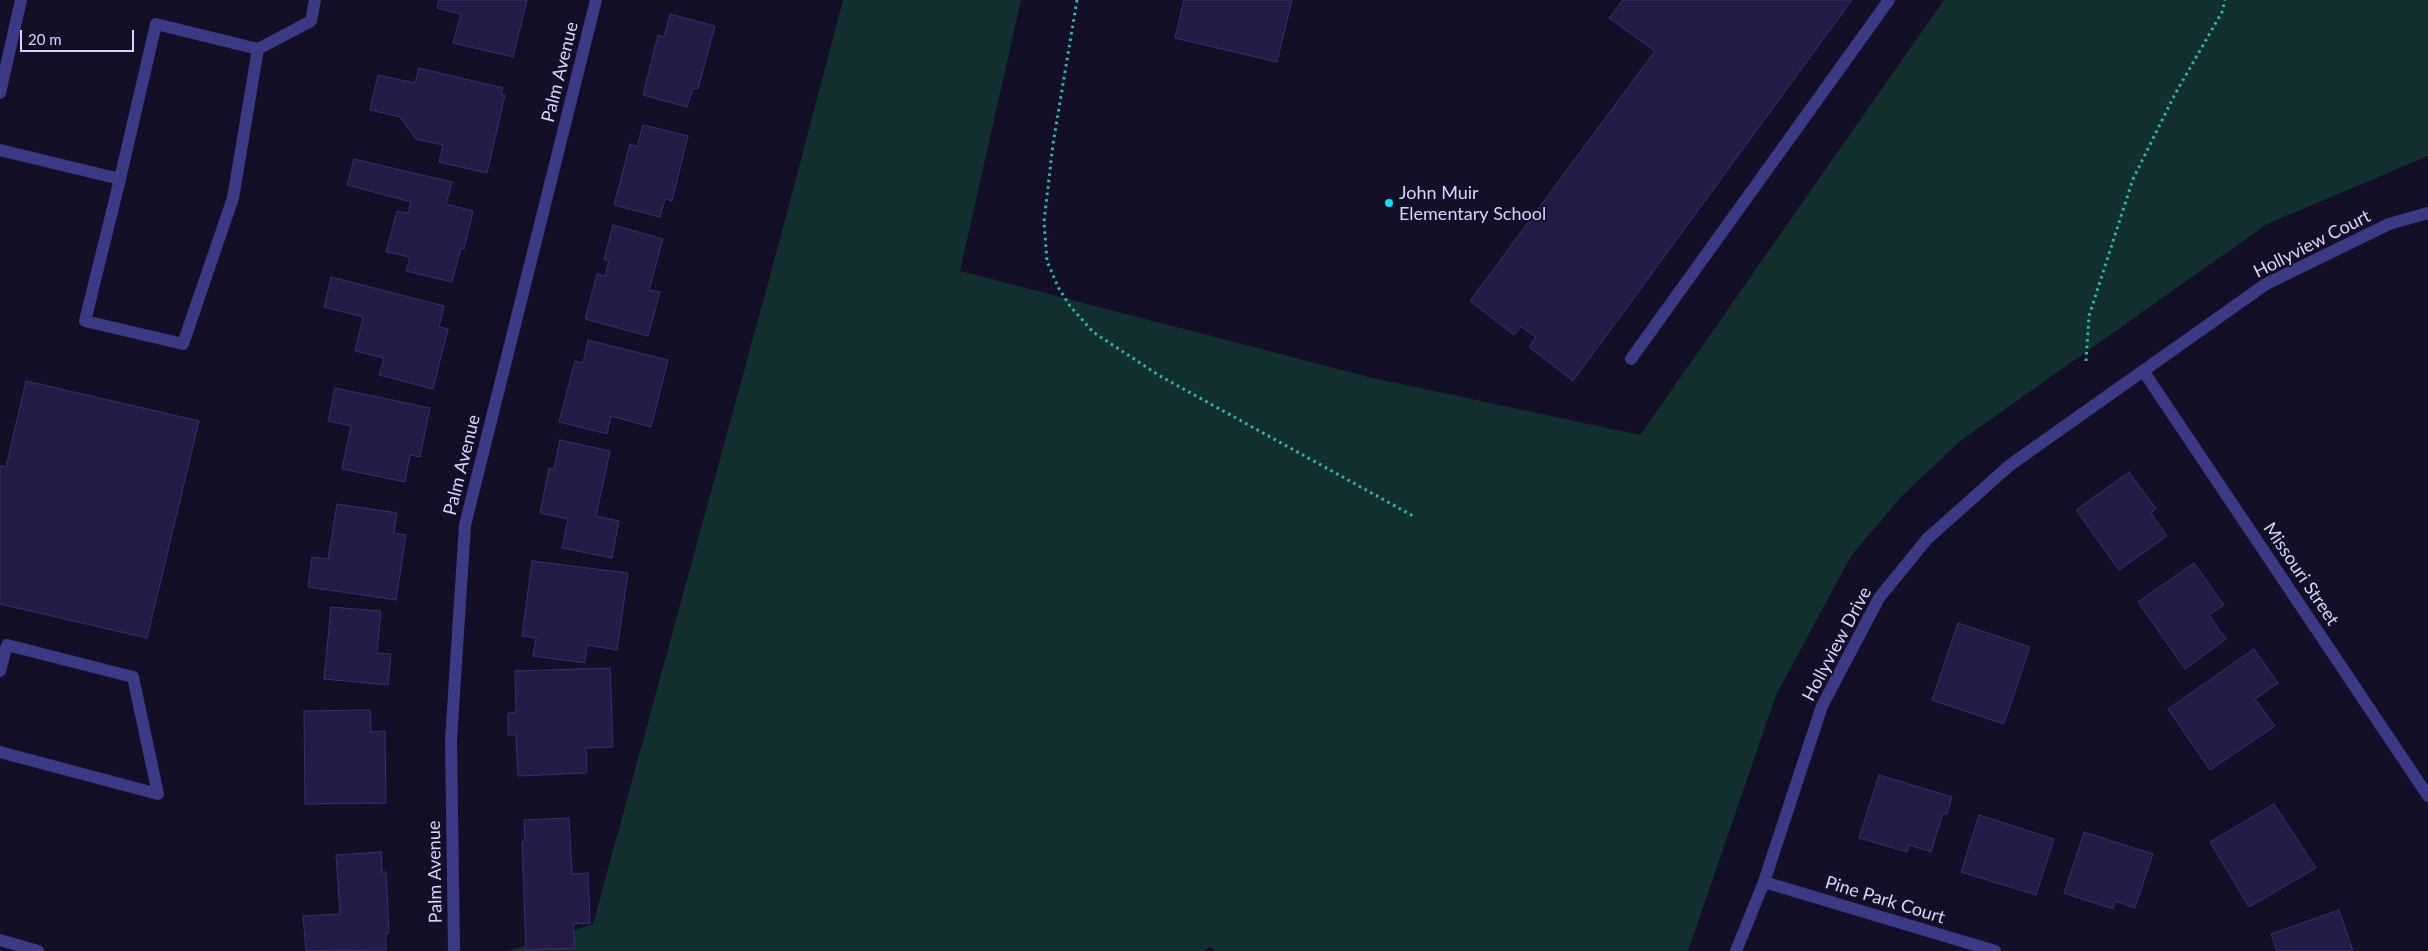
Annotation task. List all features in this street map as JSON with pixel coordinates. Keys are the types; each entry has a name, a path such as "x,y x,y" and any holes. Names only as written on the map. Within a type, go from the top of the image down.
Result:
{"street":[{"path":"0,93 21,0"},
{"path":"258,49 233,198 183,344 85,321 156,24 258,49 310,21 315,0"},
{"name":"Palm Avenue","path":"454,951 450,740 465,525 596,0"},
{"path":"1631,359 1889,0"},
{"path":"0,150 120,179"},
{"name":"Hollyview Court","path":"2144,372 2266,284 2389,224 2428,212"},
{"name":"Missouri Street","path":"2144,372 2428,796"},
{"name":"Hollyview Drive","path":"1736,951 1764,882 1822,706 1879,598 1927,540 2010,465 2144,372"},
{"path":"0,671 7,645 133,677 158,794 0,752"},
{"name":"Pine Park Court","path":"1764,882 1995,951"},
{"path":"0,940 38,951"}],"path":[{"path":"1077,0 1053,144 1044,222 1047,261 1058,287 1070,306 1093,332 1160,376 1414,517"},
{"path":"2086,361 2089,316 2134,179 2174,96 2222,12 2225,0"}],"green space":[{"path":"843,0 1021,0 960,271 1373,378 1640,435 1944,0 2428,0 2428,156 2267,224 1960,441 1900,498 1851,556 1776,695 1688,951 1215,951 1211,947 1203,951 508,951 593,924 780,239"}],"building":[{"path":"439,0 527,0 513,57 453,43 461,14 437,8"},
{"path":"1184,0 1292,0 1277,62 1175,38"},
{"path":"1623,0 1852,0 1573,381 1529,347 1536,337 1521,327 1514,335 1470,301 1655,51 1609,18"},
{"path":"670,14 715,26 698,89 693,88 687,107 643,95 658,35 664,37"},
{"path":"419,68 503,88 501,94 505,95 487,173 439,162 443,145 416,139 400,117 370,110 378,75 415,83"},
{"path":"643,125 688,136 672,201 665,199 660,217 614,205 630,144 637,147"},
{"path":"354,159 452,182 446,204 473,211 464,249 461,248 452,282 406,271 410,257 386,252 397,211 408,213 411,202 347,185"},
{"path":"613,225 663,239 649,290 660,292 648,336 585,319 597,274 605,276 609,261 604,259"},
{"path":"331,277 444,306 439,327 448,329 433,389 379,375 384,358 355,351 363,317 324,307"},
{"path":"588,340 668,360 651,427 611,416 607,434 559,422 575,361 583,363"},
{"path":"26,381 199,421 147,638 0,604 0,466 6,467"},
{"path":"335,388 430,408 420,457 410,455 405,482 342,469 351,426 328,421"},
{"path":"560,440 610,451 596,516 619,521 612,558 562,548 568,519 540,513 549,468 554,469"},
{"path":"2129,472 2156,509 2151,513 2167,536 2119,570 2076,510"},
{"path":"337,504 397,513 394,533 406,535 396,600 308,587 312,557 328,559"},
{"path":"532,561 628,573 617,650 587,645 585,663 533,656 536,638 522,636"},
{"path":"2194,563 2224,605 2209,615 2226,639 2185,669 2138,602"},
{"path":"331,607 381,611 377,653 391,654 388,685 324,679"},
{"path":"1958,623 2030,647 2004,724 1932,700"},
{"path":"2254,649 2278,683 2255,699 2275,726 2210,770 2168,709"},
{"path":"610,668 613,747 586,748 587,773 518,776 516,735 508,735 508,713 516,712 515,671"},
{"path":"370,710 371,732 385,731 386,803 305,804 304,711"},
{"path":"1879,775 1952,797 1947,814 1943,813 1931,852 1909,845 1907,852 1859,838"},
{"path":"2274,804 2316,868 2249,907 2210,842"},
{"path":"1979,815 2054,839 2036,895 1961,872"},
{"path":"569,818 572,874 588,873 590,923 573,924 575,948 526,950 522,842 525,841 524,820"},
{"path":"2084,832 2153,854 2135,908 2115,901 2113,909 2064,893"},
{"path":"381,852 382,872 386,872 389,933 386,934 386,950 306,951 303,916 340,914 336,855"},
{"path":"2339,910 2353,951 2277,951 2271,934"}],"place":[{"name":"John Muir Elementary School","path":"1389,203"}]}
